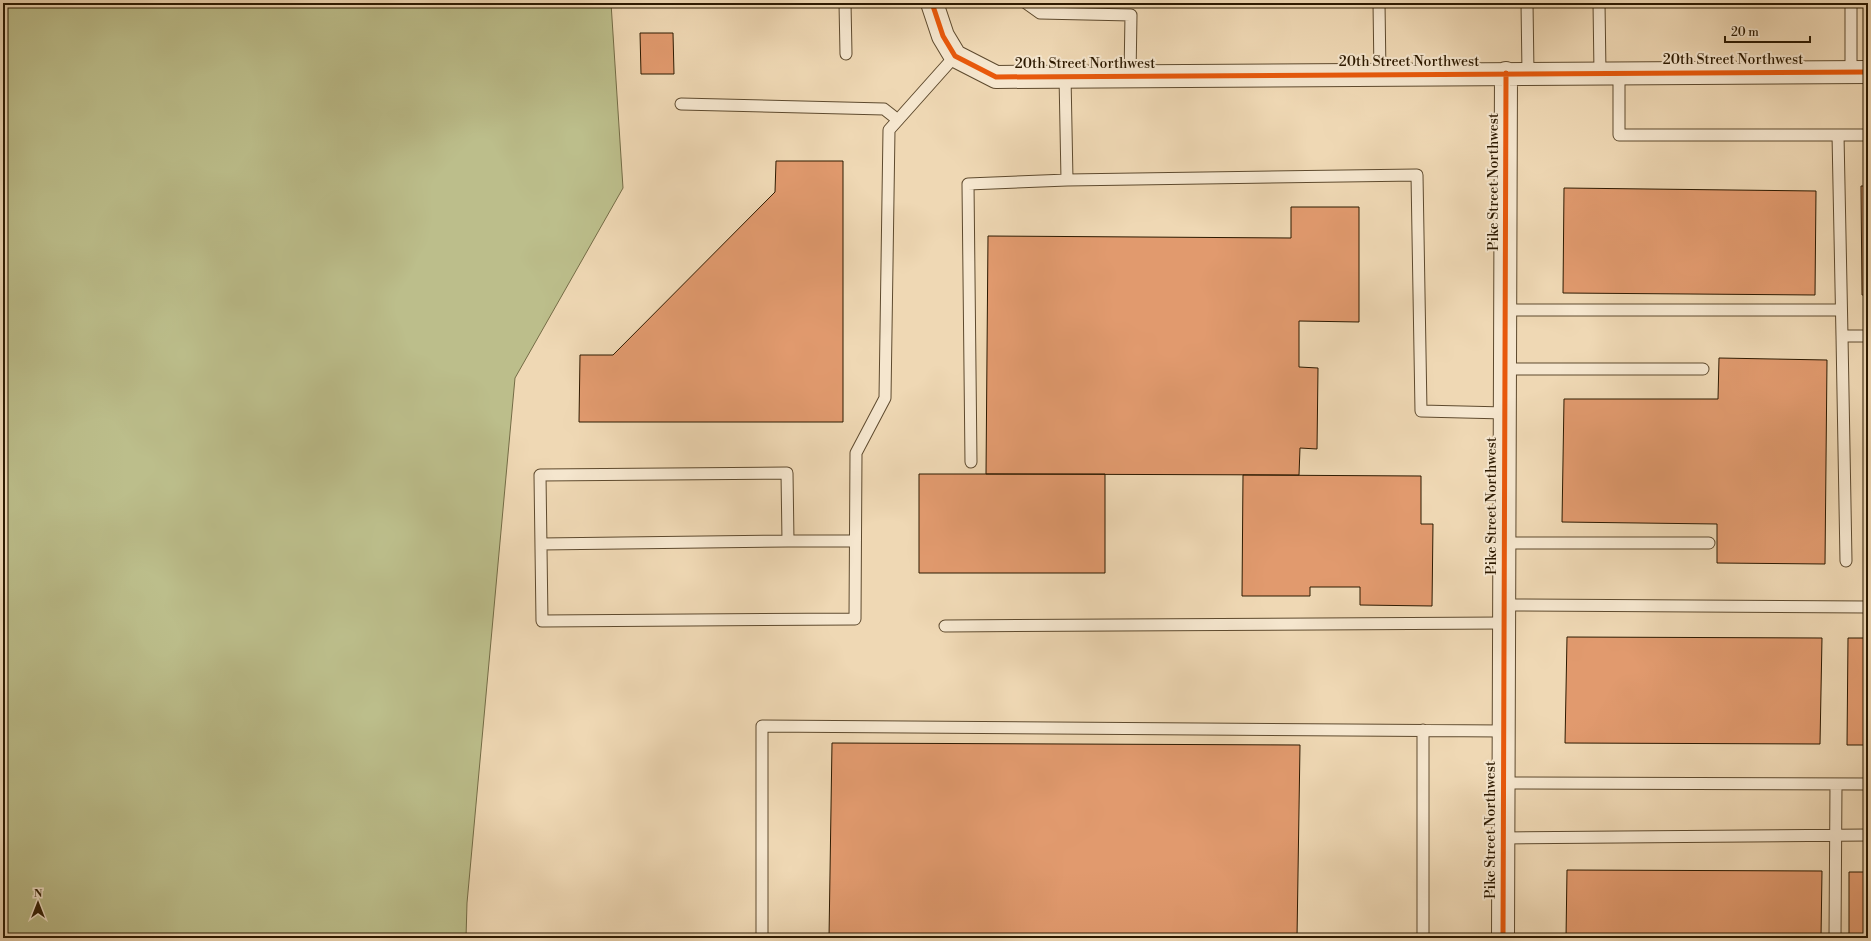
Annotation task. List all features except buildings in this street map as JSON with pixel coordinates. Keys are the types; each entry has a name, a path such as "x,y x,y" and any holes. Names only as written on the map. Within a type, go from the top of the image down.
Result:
{"street":[{"path":"932,3 943,36 955,56"},
{"name":"20th Street Northwest","path":"955,56 996,77 1860,72"},
{"name":"Pike Street Northwest","path":"1502,938 1506,74"}],"lane":[{"path":"845,3 846,54"},
{"path":"1026,3 1040,13 1131,15 1130,76"},
{"path":"1379,3 1380,74"},
{"path":"1527,3 1528,74"},
{"path":"1599,3 1619,135 1868,135"},
{"path":"1851,3 1860,72"},
{"path":"788,541 787,473 540,475 542,621 855,618 856,453 885,398 889,130 955,56"},
{"path":"1065,76 1067,180"},
{"path":"681,104 884,109 898,120"},
{"path":"1838,135 1846,560"},
{"path":"971,462 968,184 1067,180 1417,175 1421,411 1505,413"},
{"path":"1505,310 1841,310"},
{"path":"1842,336 1868,336"},
{"path":"1505,369 1703,369"},
{"path":"541,544 855,541"},
{"path":"1504,543 1709,543"},
{"path":"945,626 1868,607"},
{"path":"762,938 762,726 1503,731"},
{"path":"1423,730 1423,938"},
{"path":"1503,783 1868,784"},
{"path":"1835,938 1836,784"},
{"path":"1503,838 1868,835"}],"green space":[{"path":"3,3 611,3 623,188 515,378 467,903 466,938 3,938"}],"cycle path":[{"path":"932,3 943,36 955,56 996,77 1868,72"},
{"path":"1503,938 1506,73"}]}
